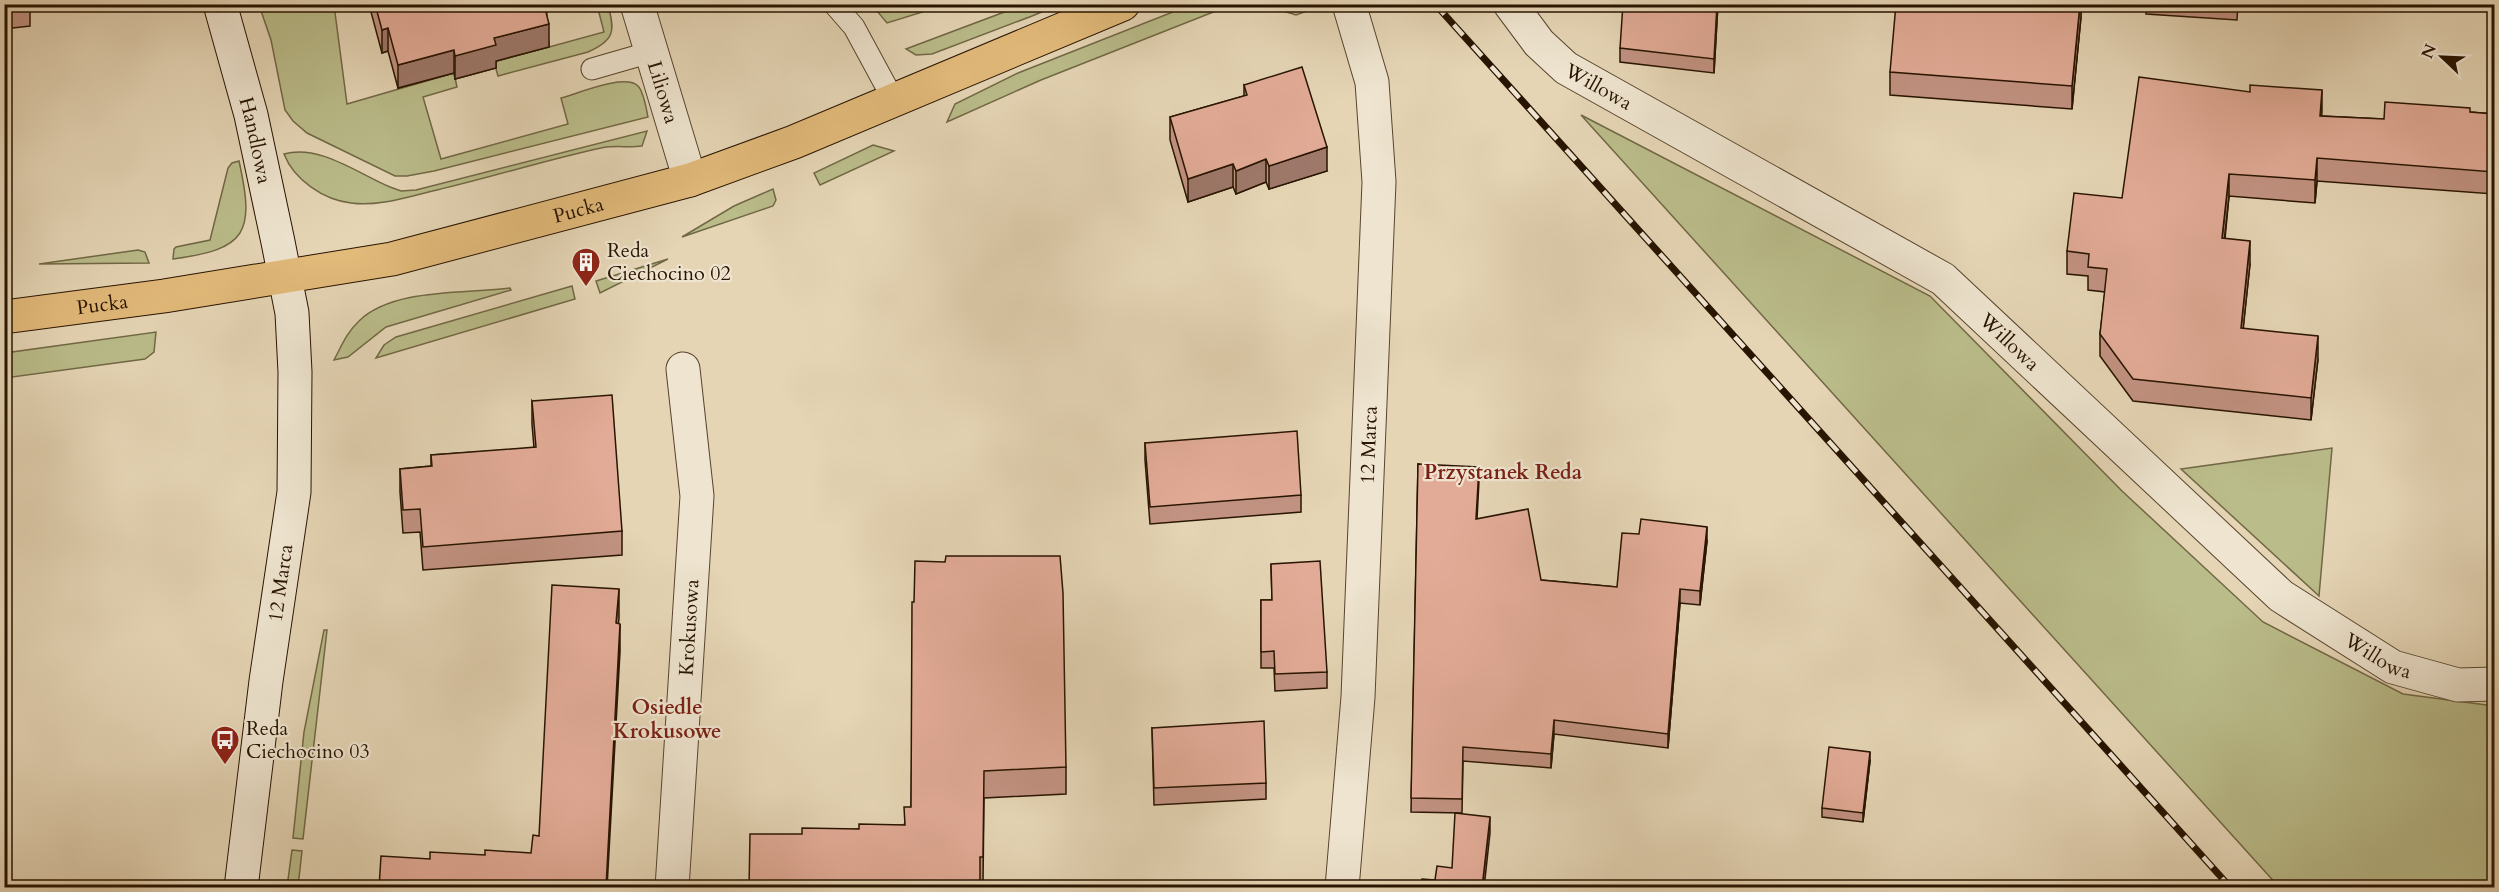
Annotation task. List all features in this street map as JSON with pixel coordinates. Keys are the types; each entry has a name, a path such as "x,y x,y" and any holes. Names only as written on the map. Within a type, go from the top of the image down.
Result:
{"main road":[{"name":"Pucka","path":"4,317 285,277 392,259 690,180 794,142 1104,8"}],"street":[{"name":"Handlowa","path":"220,4 251,116 285,277"},
{"name":"Liliowa","path":"637,4 690,180"},
{"name":"12 Marca","path":"1342,888 1358,697 1378,183 1372,82 1348,4"},
{"name":"Willowa","path":"1510,4 1539,43 1566,68 1943,279 2281,596 2393,667 2458,685 2494,684"},
{"name":"12 Marca","path":"241,888 266,681 294,492 295,372 292,313 285,277"},
{"name":"Krokusowa","path":"672,888 696,496 683,369"}],"lane":[{"path":"834,4 854,27 893,99"},
{"path":"592,69 651,52"}],"green space":[{"path":"1193,4 1231,5 1041,80 947,122 955,104 1018,73"},
{"path":"1324,4 1296,15 1264,5"},
{"path":"259,5 334,5 347,104 454,73 457,87 423,97 441,159 568,124 561,98 612,83 632,83 638,86 648,117 434,171 395,176 307,133 293,121 285,110 271,40"},
{"path":"597,5 608,5 612,22 611,34 604,43 588,52 498,76 494,62 604,32"},
{"path":"872,5 945,5 887,23"},
{"path":"1023,5 1051,5 1032,16 932,54 916,55 906,49"},
{"path":"1581,115 1930,296 2122,491 2263,622 2403,694 2494,706 2494,887 2279,887"},
{"path":"647,131 642,146 601,148 405,198 372,204 341,201 321,193 302,180 284,154 297,152 324,156 401,191 416,190"},
{"path":"873,145 894,151 820,185 814,173"},
{"path":"239,161 246,205 245,221 240,233 231,243 217,250 173,259 176,247 210,240 228,168 232,163"},
{"path":"773,189 776,200 773,206 682,237 734,206"},
{"path":"138,250 145,252 149,263 39,264"},
{"path":"668,259 600,293 596,281"},
{"path":"572,286 575,299 376,358 384,345 396,337"},
{"path":"510,288 511,290 386,327 348,357 334,360 355,325 373,310 390,303 430,294"},
{"path":"156,332 154,352 145,359 5,378 5,353"},
{"path":"2332,448 2319,596 2181,469"},
{"path":"324,630 327,630 303,839 293,838 304,732"},
{"path":"292,850 302,851 298,887 287,887"}],"building":[{"path":"4,4 29,4 30,9 4,12"},
{"path":"375,4 544,4 549,24 494,38 496,45 455,56 454,50 398,65 388,28 382,30"},
{"path":"1623,4 1717,4 1714,59 1620,48"},
{"path":"1896,4 2080,4 2072,86 1890,72"},
{"path":"1302,67 1327,147 1269,166 1266,159 1236,171 1233,164 1188,179 1170,117 1247,95 1244,85"},
{"path":"2139,77 2250,92 2250,85 2322,90 2320,116 2384,119 2385,102 2470,108 2470,112 2494,114 2494,172 2317,158 2315,180 2229,174 2222,238 2250,241 2241,328 2318,336 2311,398 2133,379 2100,334 2107,269 2088,267 2089,254 2067,251 2074,193 2122,198"},
{"path":"612,395 622,531 423,547 420,509 403,510 400,469 432,466 431,455 536,447 532,401"},
{"path":"1297,431 1301,495 1150,507 1145,443"},
{"path":"1418,464 1479,467 1476,519 1528,509 1541,580 1617,587 1622,533 1639,534 1641,519 1707,527 1700,591 1680,589 1668,734 1554,720 1551,754 1463,747 1462,799 1411,798"},
{"path":"946,556 1060,556 1063,593 1066,767 984,771 983,857 980,857 980,888 749,888 750,834 802,834 802,828 859,829 859,824 905,825 904,807 911,807 912,602 914,602 915,561 945,562"},
{"path":"1320,561 1327,672 1275,674 1274,651 1261,652 1261,600 1272,600 1271,564"},
{"path":"552,585 619,589 616,623 620,624 606,887 379,888 381,856 430,859 430,852 485,855 485,850 531,853 533,835 539,836"},
{"path":"1264,721 1266,783 1154,788 1152,728"},
{"path":"1829,747 1870,752 1863,813 1822,808"},
{"path":"1455,813 1490,817 1482,888 1400,888 1401,881 1421,883 1422,879 1435,880 1437,866 1452,868"}],"railway":[{"path":"1435,4 2231,888"}],"place":[{"name":"Reda Ciechocino 02","path":"586,288"},
{"name":"Reda Ciechocino 03","path":"225,766"}],"district":[{"name":"Przystanek Reda","path":"1503,472"},
{"name":"Osiedle Krokusowe","path":"667,719"}]}
